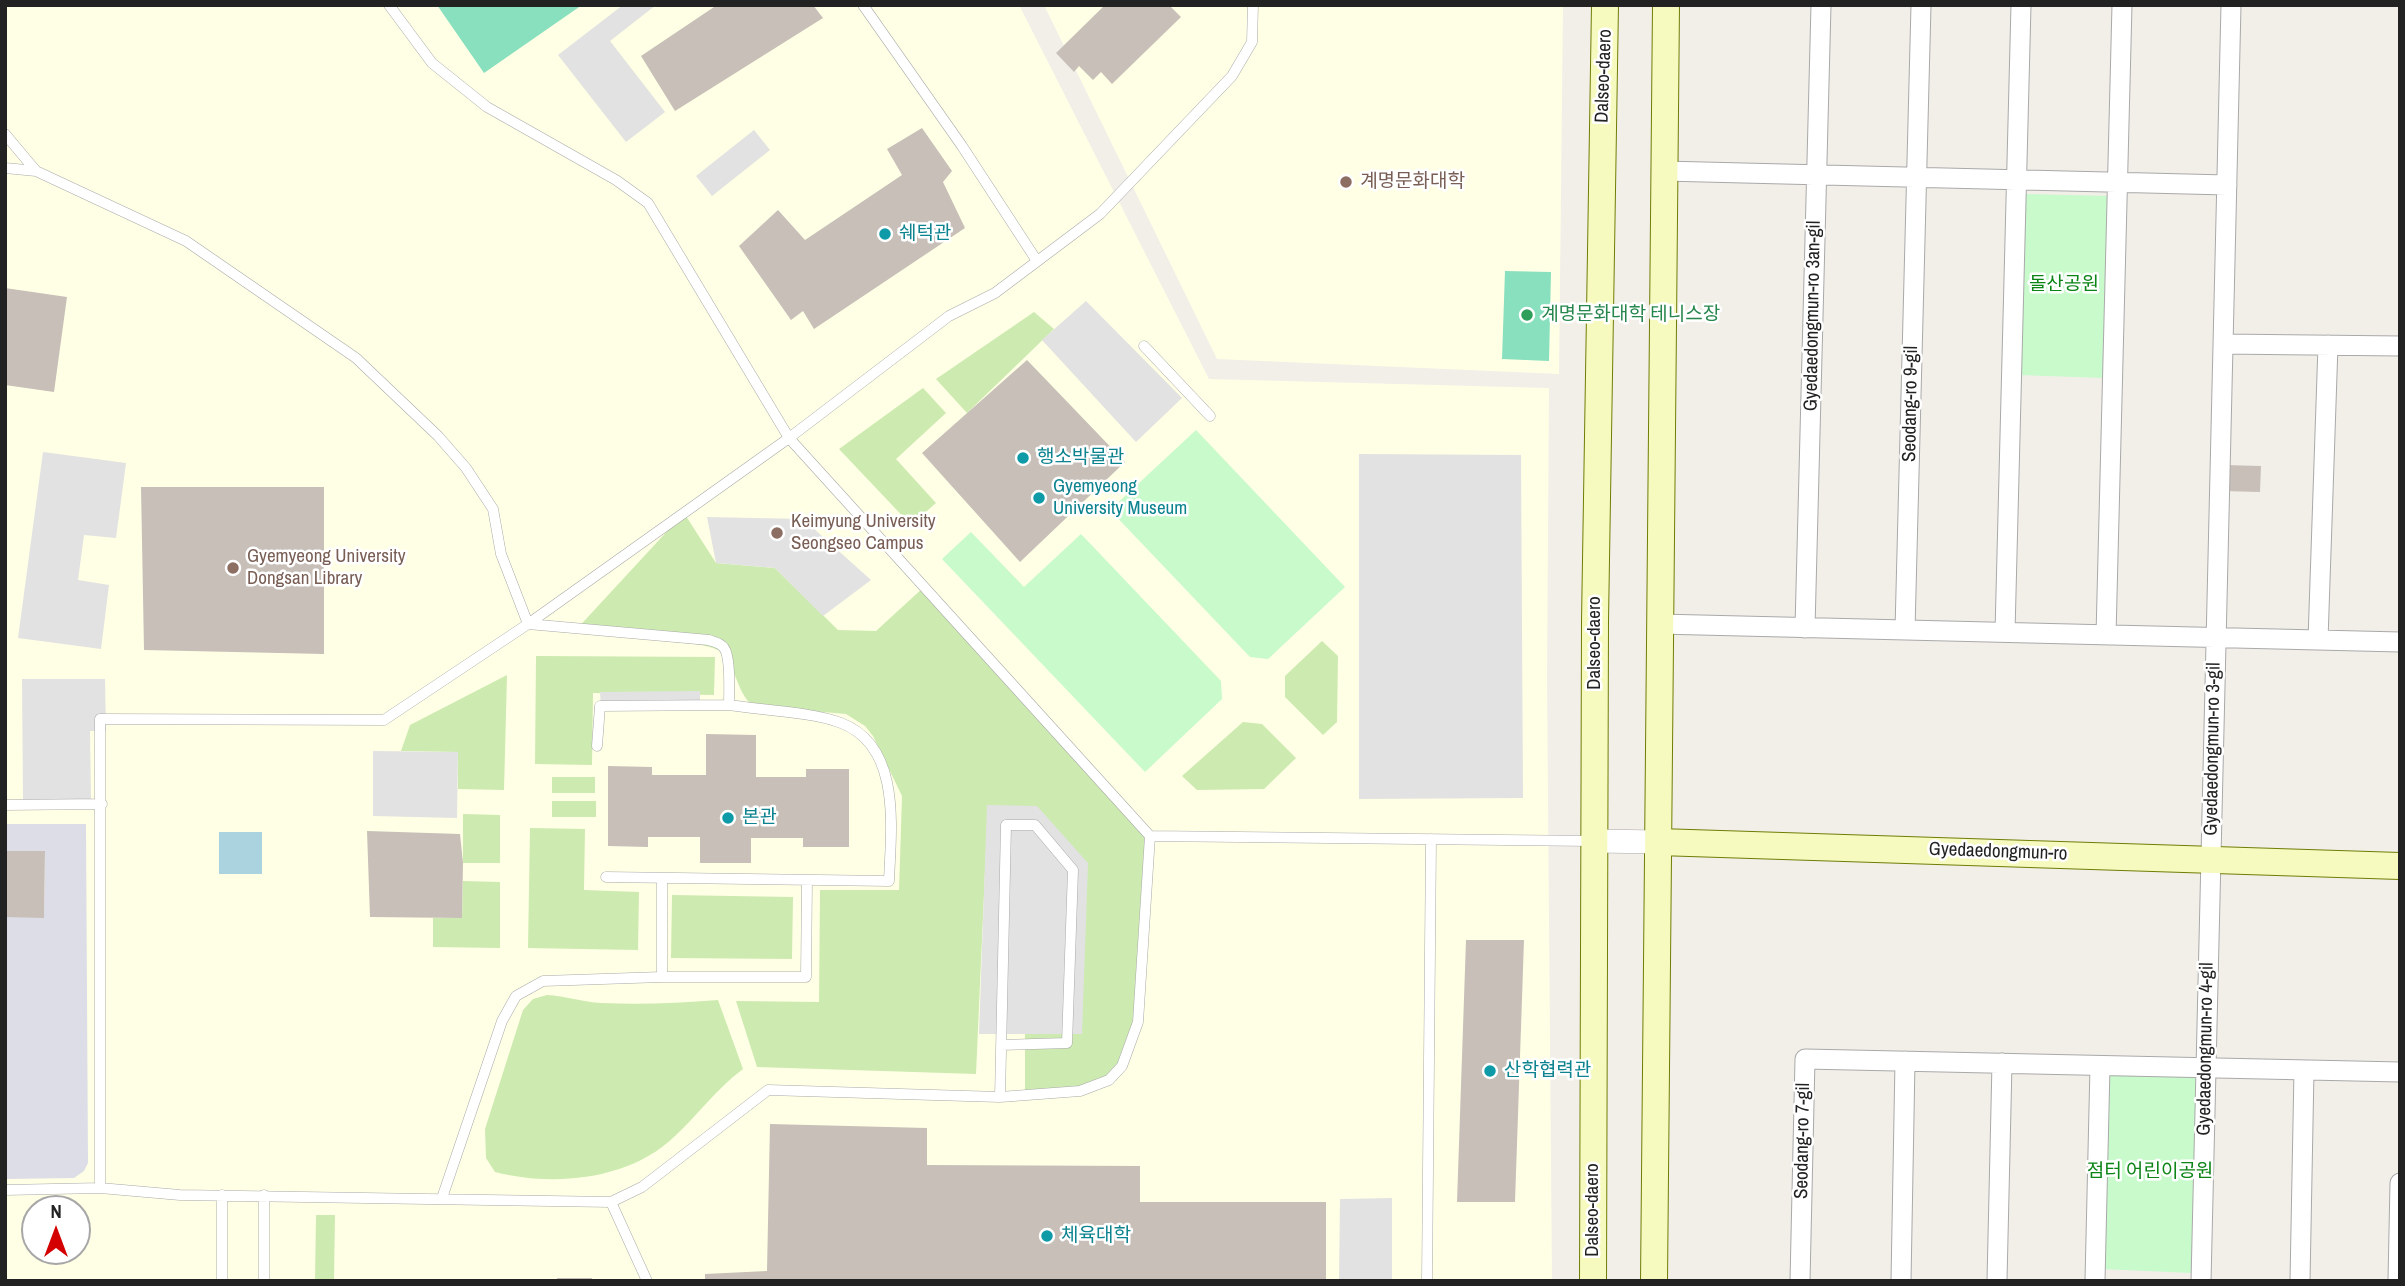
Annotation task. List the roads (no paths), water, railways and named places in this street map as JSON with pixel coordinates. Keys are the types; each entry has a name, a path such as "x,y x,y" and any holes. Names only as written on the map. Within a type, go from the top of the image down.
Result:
{"main road":[{"name":"Dalseo-daero","path":"1593,1281 1595,621 1605,5"},
{"path":"1654,1281 1666,5"},
{"name":"Gyedaedongmun-ro","path":"1659,842 2400,866"}],"street":[{"name":"Gyedaedongmun-ro 3an-gil","path":"1805,628 1821,5"},
{"path":"1917,177 1921,5"},
{"path":"2005,632 2021,5"},
{"path":"2106,635 2122,5"},
{"name":"Gyedaedongmun-ro 3-gil","path":"2211,859 2231,5"},
{"path":"1663,172 2227,185"},
{"name":"Seodang-ro 9-gil","path":"1905,630 1917,177"},
{"path":"2223,344 2400,346"},
{"path":"2318,640 2328,345"},
{"path":"1659,624 2400,642"},
{"name":"Gyedaedongmun-ro","path":"1595,841 1659,842"},
{"name":"Gyedaedongmun-ro 4-gil","path":"2201,1281 2211,859"},
{"name":"Seodang-ro 7-gil","path":"1800,1281 1805,1059 2400,1072"},
{"path":"1901,1281 1905,1061"},
{"path":"1997,1281 2002,1063"},
{"path":"2095,1281 2100,1066"},
{"path":"2300,1281 2304,1070"},
{"path":"2398,1281 2400,1182"}],"lane":[{"path":"5,1190 100,1188 180,1195 611,1202 642,1186 768,1090 1000,1097 1080,1091 1109,1080 1122,1066 1138,1022 1150,836 789,438 648,202 616,180 487,107 432,63 389,5"},
{"path":"863,5 1037,261"},
{"path":"100,1188 100,719 384,720 528,624 789,438 949,316 995,293 1100,214 1233,76 1252,42 1253,5"},
{"path":"5,134 36,172"},
{"path":"5,168 36,172 186,241 356,358 438,436 466,468 493,509 502,554 528,624"},
{"path":"1144,346 1210,416"},
{"path":"528,624 718,643 725,649 727,657 729,705"},
{"path":"597,746 600,706 729,705 839,722 858,731 872,745 882,765 892,806 889,881 606,877"},
{"path":"5,804 102,804"},
{"path":"1000,1097 1001,1045 1006,825 1035,825 1073,870 1067,1043 1001,1045"},
{"path":"1150,836 1595,841"},
{"path":"1427,1281 1431,839"},
{"path":"662,877 662,977"},
{"path":"442,1198 502,1021 516,996 543,981 662,977 806,977 807,880"},
{"path":"222,1195 222,1281"},
{"path":"264,1195 264,1281"},
{"path":"611,1202 647,1281"}],"water":[{"path":"219,832 262,832 262,874 219,874"}],"place":[{"name":"계명문화대학","path":"1346,182"},
{"name":"쉐턱관","path":"885,234"},
{"name":"계명문화대학 테니스장","path":"1527,315"},
{"name":"행소박물관","path":"1023,458"},
{"name":"Gyemyeong University Museum","path":"1039,498"},
{"name":"Keimyung University Seongseo Campus","path":"777,533"},
{"name":"Gyemyeong University Dongsan Library","path":"233,568"},
{"name":"본관","path":"728,818"},
{"name":"산학협력관","path":"1490,1071"},
{"name":"체육대학","path":"1047,1236"}],"park label":[{"name":"돌산공원","path":"2064,285"},
{"name":"점터 어린이공원","path":"2150,1172"}]}
